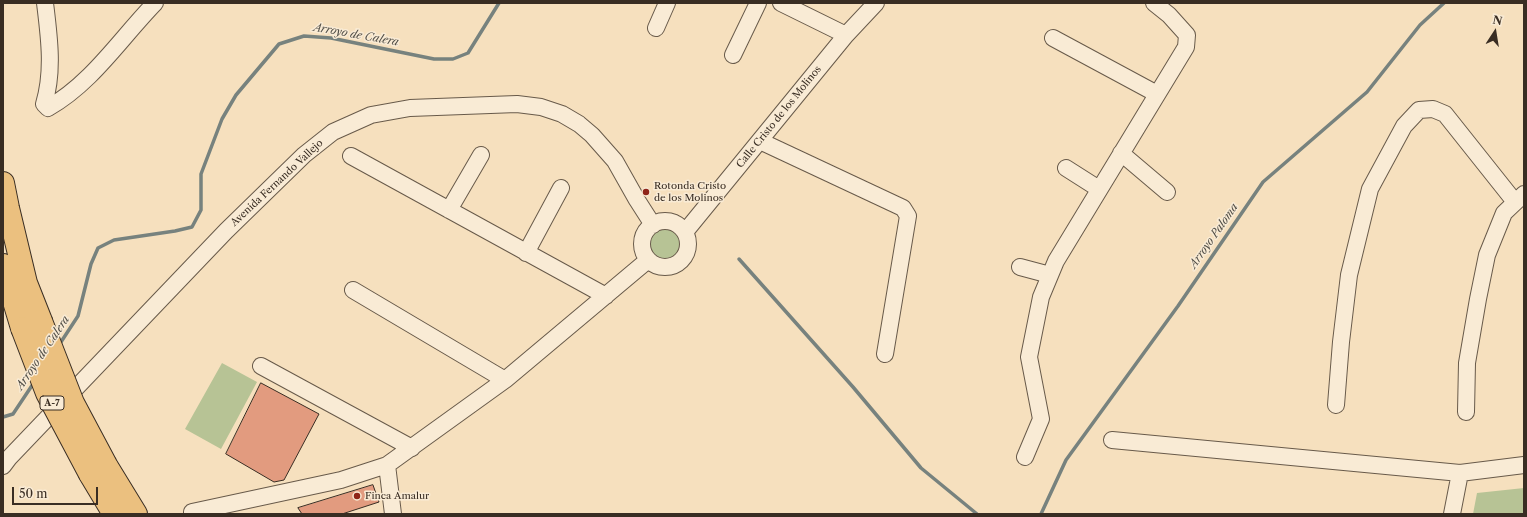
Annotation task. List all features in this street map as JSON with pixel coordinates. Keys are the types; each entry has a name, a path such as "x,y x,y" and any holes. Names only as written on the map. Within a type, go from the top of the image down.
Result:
{"highway":[{"name":"A-7","path":"3,183 26,283 31,325 47,393 98,470 136,514"},
{"name":"A-7","path":"3,265 31,325"},
{"name":"A-7","path":"98,470 114,514"}],"street":[{"path":"45,3 49,32 50,66 47,95 44,104 48,108 58,102 95,71 155,3"},
{"path":"656,28 667,3"},
{"path":"733,55 758,3"},
{"path":"781,3 846,35"},
{"name":"Calle Cristo de los Molinos","path":"685,232 846,35 876,3"},
{"path":"1025,457 1042,419 1029,357 1041,297 1056,261 1186,47 1187,35 1169,15 1154,3"},
{"path":"1053,38 1157,94"},
{"name":"Avenida Fernando Vallejo","path":"5,462 226,231 304,155 333,132 371,115 410,108 518,104 541,107 562,114 579,124 592,135 615,162 653,225"},
{"path":"1336,405 1341,342 1349,275 1370,189 1404,126 1419,110 1433,109 1445,114 1519,198 1504,213 1487,255 1467,363 1466,412"},
{"path":"760,141 903,208 908,216 885,354"},
{"path":"1121,154 1167,192"},
{"path":"449,210 481,155"},
{"path":"352,156 606,296"},
{"path":"1066,168 1099,189"},
{"path":"526,253 561,188"},
{"path":"667,221 680,226 685,232 689,247 687,254 676,265 661,267 648,260 642,245 643,237 647,230 653,225 667,221"},
{"path":"192,512 341,480 387,465 505,380 648,260"},
{"path":"1020,267 1050,275"},
{"path":"353,290 505,380"},
{"path":"261,366 412,448"},
{"path":"1112,440 1460,473 1524,465"},
{"path":"387,465 393,514"},
{"path":"1452,514 1460,473"}],"green space":[{"path":"662,229 668,229 678,236 681,245 680,251 674,258 668,261 662,261 652,254 649,248 649,242 656,232"},
{"path":"222,363 257,382 221,449 185,429"},
{"path":"1524,488 1524,514 1473,514 1477,493"}],"building":[{"path":"261,383 319,414 284,480 274,482 226,454"},
{"name":"Finca Amalur","path":"373,485 379,502 342,514 302,514 298,508"}],"waterway":[{"name":"Arroyo de Calera","path":"59,345 78,316 91,264 98,248 114,240 192,227 201,210 201,174 222,119 236,95 279,44 304,36 331,38 434,59 453,59 468,53 499,3"},
{"name":"Arroyo Paloma","path":"1041,514 1066,460 1178,306 1263,182 1367,92 1420,25 1444,3"},
{"path":"739,259 853,387 921,468 977,514"},
{"name":"Arroyo de Calera","path":"3,417 13,414 35,381"}],"place":[{"name":"Rotonda Cristo de los Molinos","path":"646,192"},
{"name":"Finca Amalur","path":"357,496"}]}
